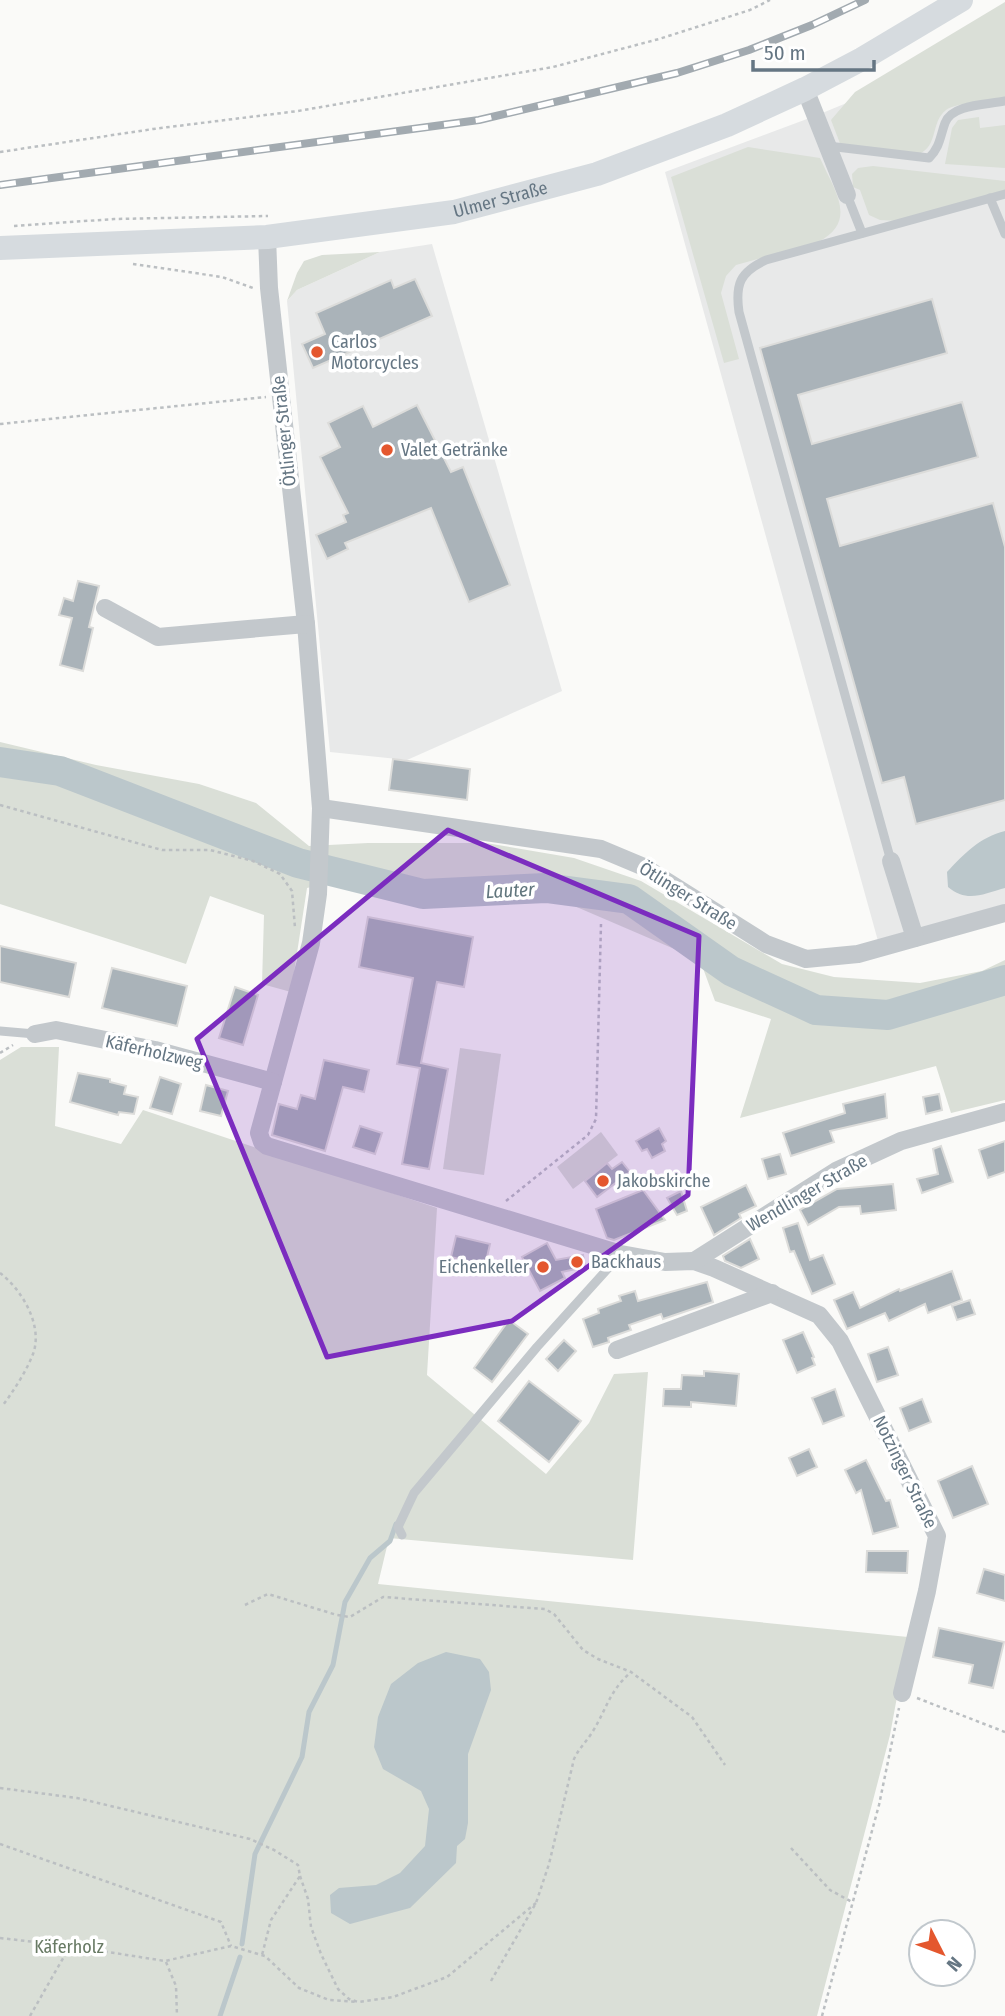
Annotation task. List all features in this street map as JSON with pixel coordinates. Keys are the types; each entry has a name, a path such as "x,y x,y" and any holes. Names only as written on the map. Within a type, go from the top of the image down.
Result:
{"main road":[{"name":"Ulmer Straße","path":"0,248 454,212 597,174 726,125 862,60 961,0"}],"street":[{"path":"805,89 847,195"},
{"name":"Ötlinger Straße","path":"267,226 269,288 306,624 321,837 312,943 259,1133 262,1142 267,1146 621,1254 665,1262 694,1261"},
{"path":"105,608 158,637 306,624"},
{"name":"Ötlinger Straße","path":"321,808 601,849 643,867 765,944 806,959 858,954 1005,913"},
{"path":"891,861 915,938"},
{"name":"Käferholzweg","path":"35,1034 57,1030 155,1050 272,1082"},
{"name":"Wendlinger Straße","path":"694,1261 836,1171 901,1141 1005,1112"},
{"name":"Notzinger Straße","path":"694,1261 819,1315 840,1341 937,1536 928,1591 902,1693"},
{"path":"617,1350 772,1293"}],"lane":[{"path":"826,145 929,158 939,148 946,120 955,111 1005,101"},
{"path":"891,861 739,312 737,294 745,273 766,260 1005,194"},
{"path":"847,195 862,233"},
{"path":"990,198 1005,234"},
{"path":"0,1031 35,1034"},
{"path":"402,1535 398,1527 414,1493 546,1337 621,1254"}],"path":[{"path":"0,152 298,111 553,67 659,39 750,10 770,0"},
{"path":"13,226 114,219 267,226"},
{"path":"127,264 211,275 256,289 269,288"},
{"path":"0,424 280,396"},
{"path":"0,805 162,850 209,850 253,861 280,874 292,891 296,935 312,943"},
{"path":"489,1214 588,1135 596,1119 601,924"},
{"path":"0,1273 23,1297 31,1316 34,1335 34,1351 3,1405"},
{"path":"245,1605 268,1594 350,1617 383,1597 545,1609 554,1614 583,1650 631,1672 692,1717 725,1765"},
{"path":"491,1981 536,1903 550,1864 573,1759 592,1733 615,1686 631,1672"},
{"path":"822,2016 879,1805 902,1693 1005,1732"},
{"path":"0,1788 77,1798 250,1839 274,1850 298,1866 308,1899 311,1927 321,1954 338,1989 358,2003"},
{"path":"0,1844 221,1922 232,1945"},
{"path":"791,1848 830,1890 852,1902"},
{"path":"262,1955 271,1920 300,1876"},
{"path":"0,1938 166,1961 232,1945 262,1955 299,1989 329,2000 358,2003 393,1997 447,1977 536,1903"},
{"path":"30,2016 70,1946"},
{"path":"166,1961 176,1986 177,2016"}],"highlighted area":[{"path":"448,830 699,936 688,1195 512,1321 327,1357 197,1039"}],"shaded area":[{"path":"1005,21 1005,904 878,941 665,172 815,116 922,72"},
{"path":"432,244 562,691 407,760 330,752 287,301 297,290 380,252"},
{"path":"1005,831 1005,888 969,896 948,887 947,872 960,859 980,842"},
{"path":"446,1652 480,1659 489,1672 491,1690 468,1754 468,1823 465,1839 457,1846 456,1863 410,1908 350,1924 331,1913 330,1895 339,1888 376,1885 400,1873 425,1846 429,1809 421,1791 383,1769 374,1747 378,1717 391,1684 418,1663"}],"green space":[{"path":"1005,2 1005,98 946,110 938,121 929,145 919,154 841,146 831,120 855,92"},
{"path":"979,117 980,128 1005,125 1005,168 945,164 952,128 958,120"},
{"path":"748,147 820,158 840,204 840,215 838,225 818,242 736,265 726,276 721,293 739,359 724,363 671,177"},
{"path":"873,166 1005,181 1005,190 899,221 880,220 869,215 860,190 853,187 852,174 858,168"},
{"path":"380,252 297,290 287,301 304,261 322,255"},
{"path":"0,742 96,765 199,784 256,803 309,846 486,843 574,858 641,881 782,964 834,977 920,983 982,971 1005,960 1005,1100 951,1113 936,1066 740,1118 771,1019 715,1001 700,960 565,902 460,905 411,899 332,882 307,888 291,992 262,984 264,915 210,896 186,964 0,904"},
{"name":"Käferholz","path":"21,1047 59,1047 55,1126 121,1144 143,1110 437,1208 427,1375 546,1474 589,1423 614,1374 648,1372 633,1560 389,1538 378,1584 908,1637 890,1735 817,2016 0,2016 0,1060"},
{"path":"460,1048 501,1054 484,1175 443,1169"},
{"path":"601,1132 618,1155 573,1189 557,1167"}],"building":[{"path":"415,279 432,316 313,368 302,344 325,334 316,313 391,280 394,288"},
{"path":"932,299 947,353 798,395 812,444 962,402 978,457 827,499 840,546 993,503 1005,547 1005,800 916,824 904,777 882,783 760,348"},
{"path":"417,405 451,472 463,467 510,585 469,602 431,508 345,543 348,549 327,559 316,535 346,522 343,515 348,513 320,457 340,447 328,423 363,406 373,427"},
{"path":"78,581 99,586 89,627 93,628 83,671 60,665 72,618 59,615 64,598 73,601"},
{"path":"393,759 470,769 467,800 389,790"},
{"path":"368,917 473,937 464,987 437,982 421,1063 448,1069 429,1169 402,1164 420,1068 397,1064 413,978 359,967"},
{"path":"0,946 76,963 69,997 0,982"},
{"path":"112,968 187,986 177,1026 102,1008"},
{"path":"235,987 258,995 243,1045 219,1038"},
{"path":"324,1060 369,1070 364,1092 343,1087 325,1151 272,1135 279,1104 297,1109 301,1095 315,1099"},
{"path":"78,1073 110,1079 110,1082 126,1086 124,1094 138,1097 134,1114 119,1112 118,1115 70,1102"},
{"path":"160,1077 181,1084 172,1114 150,1108"},
{"path":"206,1085 228,1091 221,1116 200,1111"},
{"path":"885,1094 887,1118 830,1131 834,1142 791,1156 783,1133 845,1113 843,1104"},
{"path":"939,1094 942,1110 926,1114 923,1097"},
{"path":"360,1126 382,1133 375,1154 353,1147"},
{"path":"659,1128 666,1141 662,1144 665,1151 652,1158 647,1149 642,1151 636,1141"},
{"path":"1005,1141 1005,1172 988,1178 979,1150"},
{"path":"941,1146 953,1182 922,1193 917,1179 938,1174 933,1149"},
{"path":"780,1154 786,1174 768,1179 762,1159"},
{"name":"Jakobskirche","path":"622,1162 630,1172 597,1197 585,1181 607,1163 612,1169"},
{"path":"893,1184 896,1210 861,1214 860,1206 839,1207 808,1225 800,1210 837,1189"},
{"path":"746,1185 756,1206 739,1214 741,1218 714,1235 701,1207"},
{"path":"643,1190 665,1220 614,1240 607,1238 596,1209"},
{"path":"681,1191 687,1211 677,1215 667,1198"},
{"path":"798,1223 810,1260 823,1255 835,1284 812,1294 794,1251 790,1252 783,1228"},
{"path":"456,1236 490,1244 485,1266 451,1257"},
{"path":"750,1239 759,1259 741,1268 725,1261 723,1256"},
{"name":"Eichenkeller","path":"547,1243 556,1260 583,1255 585,1267 562,1272 565,1278 540,1291 522,1257"},
{"path":"952,1271 962,1300 928,1313 925,1304 889,1321 885,1313 847,1329 834,1300 853,1292 860,1308 899,1289 900,1291"},
{"path":"707,1282 713,1302 663,1319 661,1314 629,1325 631,1330 593,1347 583,1319 599,1313 598,1309 621,1301 619,1296 635,1291 638,1301"},
{"path":"970,1300 975,1314 957,1320 952,1306"},
{"path":"509,1320 528,1334 492,1382 474,1368"},
{"path":"803,1332 815,1365 797,1373 783,1340"},
{"path":"564,1340 576,1351 558,1371 546,1359"},
{"path":"888,1347 898,1375 877,1382 868,1354"},
{"path":"704,1371 739,1374 736,1406 691,1402 691,1407 663,1406 664,1389 681,1389 682,1375 704,1376"},
{"path":"529,1381 581,1421 549,1462 498,1421"},
{"path":"835,1389 844,1416 823,1424 812,1398"},
{"path":"922,1399 931,1422 909,1431 900,1408"},
{"path":"809,1449 817,1467 797,1476 789,1458"},
{"path":"866,1460 886,1501 890,1500 898,1527 873,1534 861,1490 856,1493 845,1470"},
{"path":"972,1466 988,1504 953,1518 938,1481"},
{"path":"867,1551 908,1551 907,1573 866,1572"},
{"path":"984,1569 1005,1575 1005,1601 977,1593"},
{"path":"939,1628 1004,1642 993,1688 969,1683 973,1665 933,1657"}],"waterway":[{"name":"Lauter","path":"0,762 60,771 298,863 423,894 546,888 629,899 731,971 816,1010 888,1015 1005,980"},
{"path":"242,1944 255,1854 302,1757 309,1712 333,1665 345,1602 370,1558 390,1541 396,1524"},
{"path":"220,2016 240,1957"}],"railway":[{"path":"0,185 479,120 677,73 749,50 865,0"}],"place":[{"name":"Carlos Motorcycles","path":"317,352"},
{"name":"Valet Getränke","path":"387,450"},
{"name":"Jakobskirche","path":"603,1181"},
{"name":"Backhaus","path":"577,1262"},
{"name":"Eichenkeller","path":"543,1267"}]}
